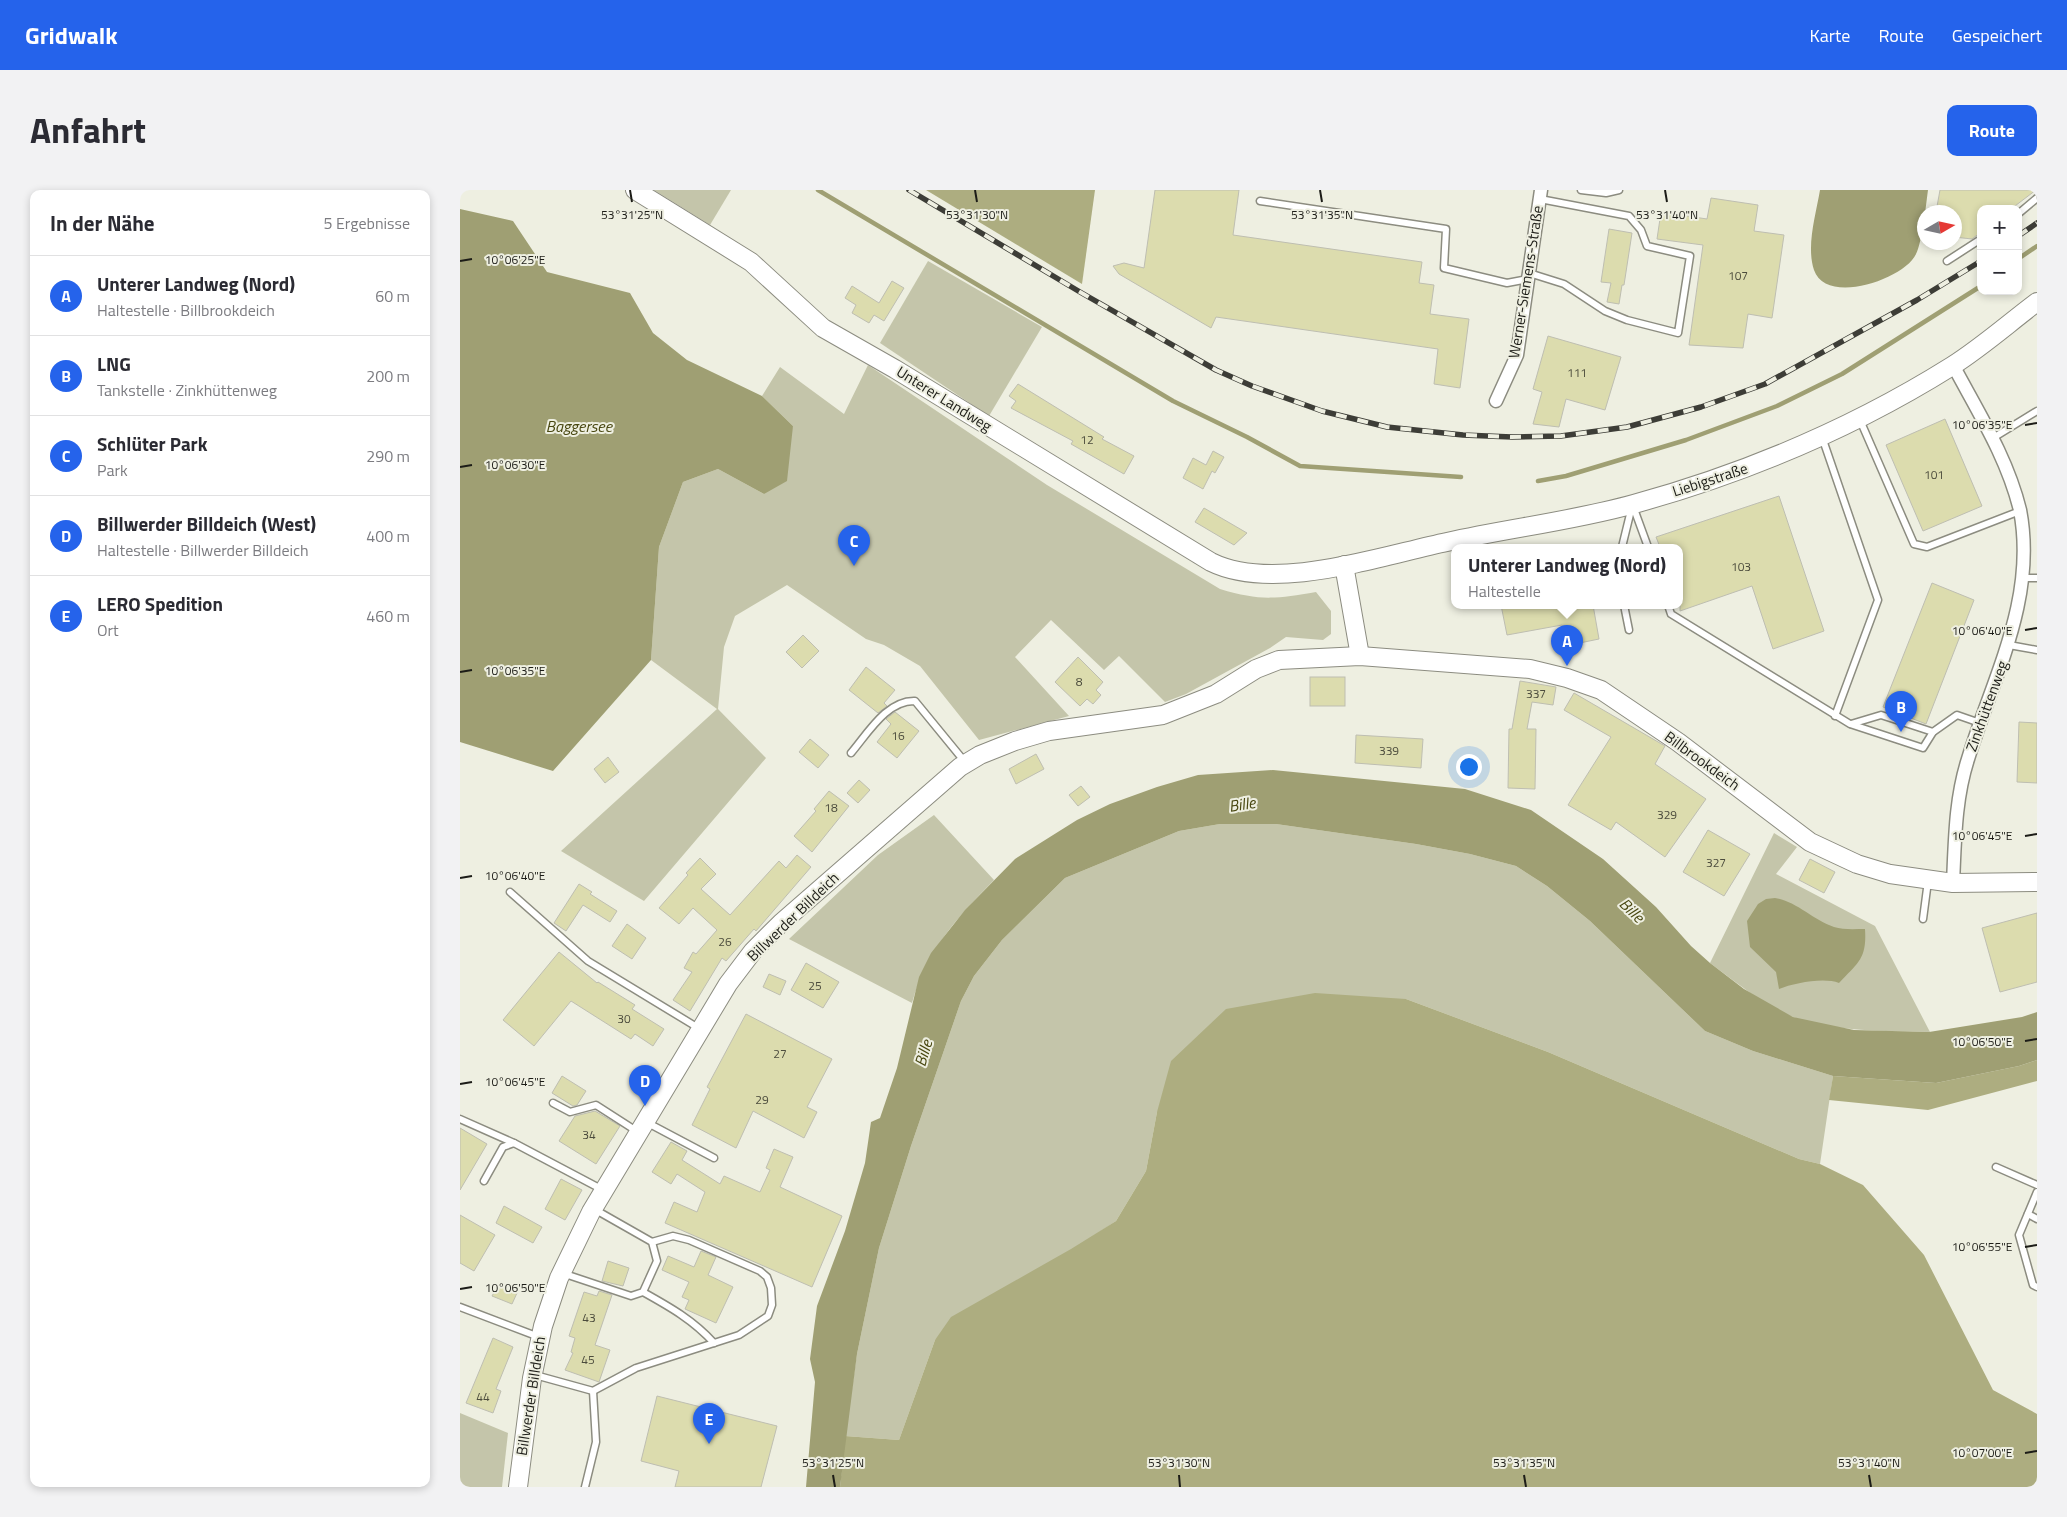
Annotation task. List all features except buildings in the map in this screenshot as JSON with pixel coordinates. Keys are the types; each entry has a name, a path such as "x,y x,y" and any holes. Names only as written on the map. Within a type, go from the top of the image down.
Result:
{"street":[{"name":"Unterer Landweg","path":"635,190 751,262 823,328 895,369 1211,562 1234,570 1270,574"},
{"name":"Werner-Siemens-Straße","path":"1496,401 1517,355 1540,194"},
{"name":"Liebigstraße","path":"1270,574 1294,573 1344,565 1633,504 1758,465 1860,418 1953,365 2037,302"},
{"name":"Zinkhüttenweg","path":"1953,365 1993,438 2008,470 2020,511 2031,578 2010,645 1980,723 1960,791 1955,826 1953,883"},
{"path":"1344,565 1360,656"},
{"name":"Billwerder Billdeich","path":"518,1487 532,1374 540,1337 561,1273 593,1208 728,984 753,951 788,917 966,763 1015,741 1049,731 1162,715 1216,694 1256,669 1279,660 1360,656"},
{"name":"Billbrookdeich","path":"1360,656 1530,669 1567,678 1601,690 1678,742 1810,842 1856,864 1890,874 1953,883 2037,882"}],"lane":[{"path":"1581,190 1606,193 1619,190"},
{"path":"1260,201 1446,230 1444,268 1507,282 1528,276 1564,284 1605,310 1627,320 1678,333 1690,256 1647,246 1641,230 1629,216 1540,194"},
{"path":"2022,211 2037,198"},
{"path":"1947,261 1977,242"},
{"path":"1993,438 2037,412"},
{"path":"1860,418 1914,544 1927,547 2020,511"},
{"path":"1822,437 1878,600 1835,716"},
{"path":"1623,544 1633,504"},
{"path":"1633,504 1647,544"},
{"path":"1625,609 1629,630"},
{"path":"1669,609 1671,614 1850,724 1923,748 1933,732 1957,715 1980,723"},
{"path":"2010,645 2037,650"},
{"path":"851,752 894,706 905,701 915,701 966,763"},
{"path":"1850,724 1881,716 1933,732"},
{"path":"1923,919 1928,880"},
{"path":"510,892 588,962 701,1029"},
{"path":"553,1103 570,1112 596,1105 714,1158"},
{"path":"460,1119 604,1190"},
{"path":"484,1181 503,1147 514,1144"},
{"path":"1996,1167 2037,1184"},
{"path":"2037,1192 2019,1235 2033,1286 2037,1287"},
{"path":"561,1273 631,1296 643,1292 657,1261 652,1242 593,1208"},
{"path":"2028,1214 2037,1219"},
{"path":"532,1374 593,1391 636,1368 739,1335 768,1316 772,1305 771,1288 767,1278 760,1271 689,1240 673,1236 652,1242"},
{"path":"643,1292 684,1315 714,1343"},
{"path":"460,1307 540,1337"},
{"path":"585,1487 596,1442 593,1391"}],"shaded area":[{"path":"654,190 731,190 710,225"},
{"path":"926,190 1095,190 1082,284"},
{"path":"928,261 1042,327 989,416 880,343"},
{"path":"868,365 1047,485 1220,589 1246,596 1268,598 1316,592 1331,611 1331,634 1323,640 1286,637 1270,648 1186,694 1165,702 1119,656 1104,670 1051,620 1015,657 1069,716 979,740 920,666 884,645 866,639 787,585 735,616 724,647 718,709 766,758 644,901 561,851 717,709 651,660 659,547 683,482 718,469 764,494 793,426 762,396 780,367 844,414"},
{"path":"934,815 994,880 944,936 926,967 912,1003 789,939 878,855"},
{"path":"1220,824 1276,824 1416,844 1470,854 1516,866 1547,886 1590,921 1705,1031 1753,1051 1833,1076 1820,1164 1799,1159 1548,1052 1406,999 1157,1112 1146,1171 1116,1221 935,1340 899,1440 845,1436 857,1354 879,1248 911,1146 961,1001 974,976 1002,940 1065,878 1179,831"},
{"path":"1774,833 1797,847 1776,874 1875,926 1930,1032 1843,1028 1826,1026 1793,1017 1761,1000 1710,963"},
{"path":"1315,993 1406,999 1548,1052 1799,1159 1820,1164 1863,1185 1924,1255 1993,1390 2037,1414 2037,1487 840,1487 845,1436 899,1440 935,1340 951,1317 1071,1249 1116,1221 1146,1171 1157,1112 1171,1061 1226,1009"},
{"path":"2037,1060 2037,1081 1928,1110 1829,1100 1833,1076 1936,1083 2019,1066"},
{"path":"460,1413 508,1433 502,1487 460,1487"}],"water":[{"path":"1820,190 1928,190 1926,205 1917,205 1918,250 1916,254 1909,263 1882,280 1849,287 1833,286 1821,281 1814,270 1812,261 1812,230"},
{"name":"Baggersee","path":"460,209 513,221 547,272 630,293 653,333 687,360 762,396 793,426 787,481 764,494 718,469 683,482 659,547 651,660 553,771 460,742"},
{"name":"Bille","path":"1273,770 1465,789 1531,810 1603,859 1656,907 1691,946 1710,963 1744,989 1793,1017 1854,1030 1929,1032 2022,1017 2037,1012 2037,1060 2019,1066 1936,1083 1833,1076 1753,1051 1705,1031 1590,921 1547,886 1516,866 1470,854 1416,844 1276,824 1220,824 1179,831 1065,878 1002,940 974,976 961,1001 911,1146 879,1248 857,1354 840,1487 806,1487 815,1382 810,1359 817,1306 845,1231 865,1163 871,1122 880,1118 897,1068 919,977 931,953 965,910 1015,859 1077,820 1110,804 1198,775"},
{"path":"1775,898 1790,903 1834,927 1865,929 1863,954 1856,965 1839,983 1833,981 1809,981 1779,989 1776,972 1750,947 1747,921 1758,904 1766,899"}],"waterway":[{"path":"818,190 1173,401 1247,437 1300,466 1461,477"},
{"path":"2022,256 2037,246"},
{"path":"1538,481 1566,476 1686,440 1777,406 1842,374 1977,289"}],"railway":[{"path":"909,190 1080,292 1216,370 1252,386 1322,411 1387,427 1463,435 1561,436 1627,427 1701,407 1765,384 1917,300 1977,263"},
{"path":"2022,233 2037,223"}],"place":[{"name":"Schlüter Park","path":"854,566"},
{"name":"Unterer Landweg (Nord)","path":"1567,666"},
{"name":"LNG","path":"1901,732"},
{"name":"Billwerder Billdeich (West)","path":"645,1106"},
{"name":"LERO Spedition","path":"709,1444"}]}
